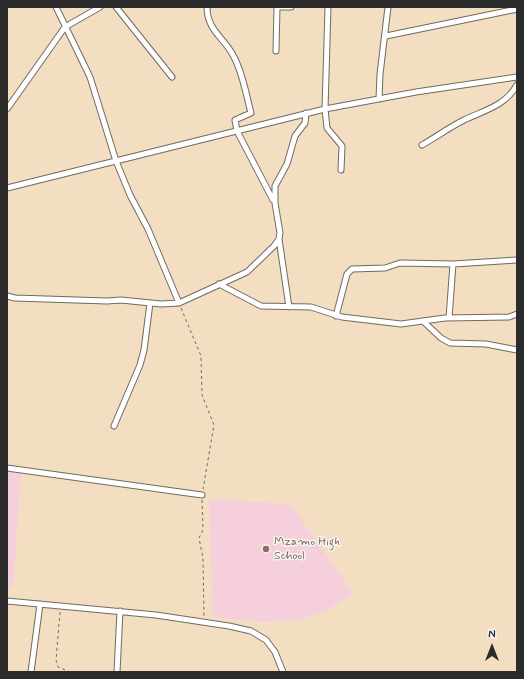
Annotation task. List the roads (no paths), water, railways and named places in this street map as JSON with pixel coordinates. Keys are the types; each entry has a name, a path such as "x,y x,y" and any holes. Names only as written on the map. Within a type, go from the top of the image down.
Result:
{"street":[{"path":"56,7 90,77 116,161 130,195 148,229 178,303"},
{"path":"7,109 65,27 100,7"},
{"path":"116,7 172,77"},
{"path":"207,7 210,25 234,55 240,70 251,113 235,120 237,131 275,203"},
{"path":"276,51 277,7 291,7"},
{"path":"328,7 325,109 327,128 342,146 341,170"},
{"path":"379,99 380,74 386,36 388,7"},
{"path":"386,36 517,9"},
{"path":"7,188 306,113 416,92 517,77"},
{"path":"422,145 465,120 498,106 506,99 517,85"},
{"path":"289,307 279,239 280,233 275,203 275,186 287,164 296,136 304,123 306,113"},
{"path":"7,296 15,298 79,301 121,300 150,303 178,303 247,272 256,265 279,239"},
{"path":"336,316 347,274 352,269 385,268 400,263 453,264 517,260"},
{"path":"449,318 453,264"},
{"path":"219,284 261,306 315,307 336,316 401,324 449,318 503,317 517,314"},
{"path":"114,426 140,364 144,350 150,303"},
{"path":"424,322 437,335 450,343 486,344 517,350"},
{"path":"7,468 202,495"},
{"path":"7,601 120,611 204,622 243,629 266,640 275,652 283,672"},
{"path":"31,672 40,604"},
{"path":"117,672 120,611"}],"place":[{"name":"Mzamo High School","path":"266,549"}]}
